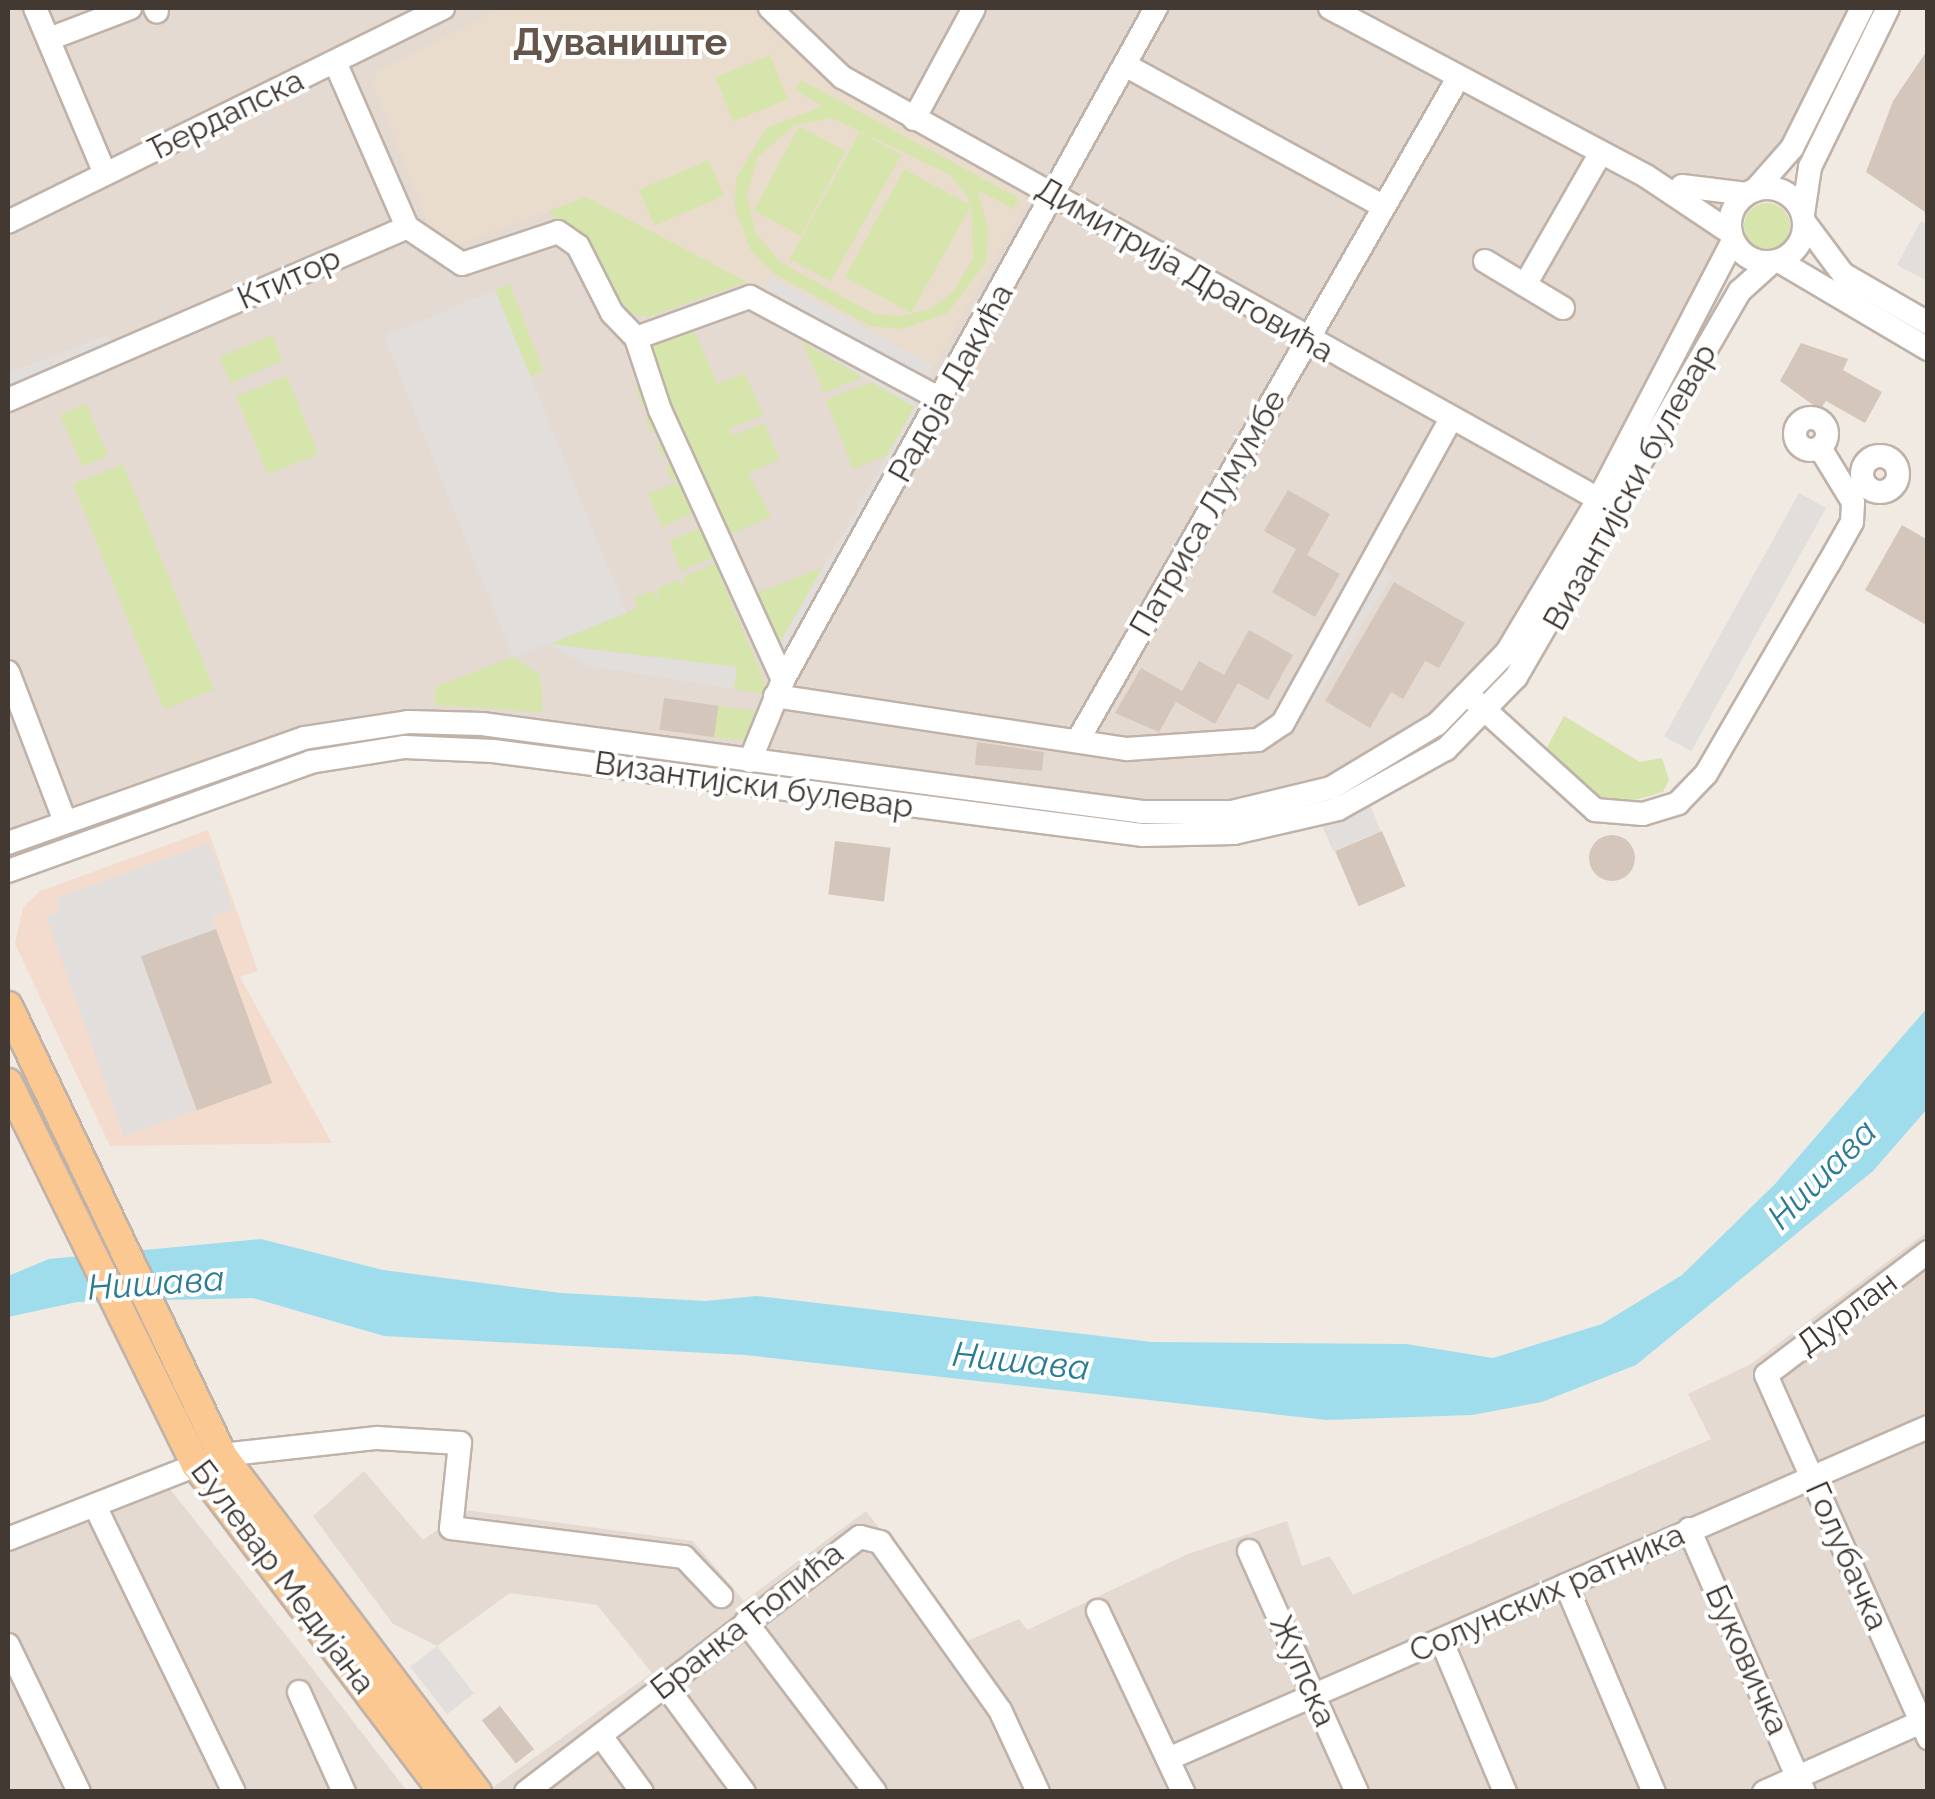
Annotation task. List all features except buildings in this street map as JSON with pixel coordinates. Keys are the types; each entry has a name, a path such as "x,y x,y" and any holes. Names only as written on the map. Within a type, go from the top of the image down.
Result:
{"main road":[{"name":"Булевар Медијана","path":"8,1006 77,1160 182,1374 209,1460 477,1792"},
{"name":"Булевар Медијана","path":"8,1084 153,1372 209,1460 444,1792"}],"street":[{"path":"35,8 105,174"},
{"path":"49,40 130,8"},
{"name":"Ђердапска","path":"8,222 443,8"},
{"name":"Димитрија Драговића","path":"770,8 842,76 914,119 1055,195 1306,341 1608,505"},
{"path":"914,119 974,8"},
{"name":"Радоја Дакића","path":"750,761 779,688 1156,8"},
{"path":"1732,237 1733,211 1792,148 1862,8"},
{"path":"1775,262 1798,246 1810,167 1888,8"},
{"path":"1335,9 1646,176 1706,194 1784,192 1843,274 1928,323"},
{"path":"335,62 406,227 462,264 565,234 586,256 612,313 636,338 660,410 779,688 1078,740 1196,749 1258,740 1283,723 1379,553 1386,525 1452,419"},
{"path":"1125,65 1384,206"},
{"name":"Патриса Лумумбе","path":"1078,740 1458,78"},
{"path":"1524,285 1600,154"},
{"path":"1646,176 1732,237 1745,255 1775,262 1928,349"},
{"name":"Ктитор","path":"8,400 406,227"},
{"name":"Византијски булевар","path":"8,870 355,750 493,751 1189,835 1338,809 1446,748 1488,712 1516,678 1608,505 1732,237"},
{"path":"1485,261 1563,308"},
{"name":"Византијски булевар","path":"8,843 304,738 376,724 482,724 1142,812 1232,812 1331,788 1383,761 1470,696 1520,633 1608,505 1738,294 1775,262"},
{"path":"636,338 750,297 942,400"},
{"path":"1470,696 1595,810 1643,814 1678,803 1706,774 1852,522 1861,495 1820,448"},
{"path":"8,672 66,822"},
{"path":"1516,678 1513,723 1521,742"},
{"path":"1446,748 1490,736 1521,742"},
{"name":"Дурлан","path":"1766,1375 1928,1252"},
{"name":"Голубачка","path":"1766,1375 1925,1726"},
{"name":"Солунских ратника","path":"1168,1759 1928,1427"},
{"name":"Булевар Медијана","path":"209,1460 377,1438 460,1443 451,1528 684,1557 721,1596"},
{"path":"8,1539 209,1460"},
{"path":"95,1506 234,1792"},
{"name":"Буковичка","path":"1689,1529 1801,1784"},
{"name":"Бранка Ћопића","path":"525,1791 852,1540 875,1538 1000,1710 1038,1792"},
{"name":"Жупска","path":"1250,1551 1356,1792"},
{"path":"1566,1585 1654,1792"},
{"path":"1098,1610 1183,1792"},
{"path":"746,1622 875,1792"},
{"path":"1442,1642 1505,1792"},
{"path":"8,1645 79,1792"},
{"path":"665,1685 744,1792"},
{"path":"299,1692 344,1792"},
{"path":"1764,1792 1801,1784 1925,1726"},
{"path":"600,1736 642,1792"}],"shaded area":[{"path":"8,8 1855,8 1780,155 1727,206 1724,252 1508,640 1435,718 1311,790 1195,809 413,717 8,838"},
{"path":"502,8 756,8 837,86 1022,191 1027,202 934,366 770,276 763,291 586,197 457,245 431,230 372,83 378,71"},
{"path":"1921,221 1927,224 1927,281 1897,265"},
{"path":"770,276 934,366 915,406 933,417 790,669 779,644 915,407 808,345 817,328 770,302 763,291"},
{"path":"495,290 627,613 550,644 737,667 734,689 589,666 547,644 513,657 384,336"},
{"path":"107,335 112,348 11,387 8,373"},
{"path":"1799,493 1826,508 1691,751 1664,736"},
{"path":"1380,568 1393,576 1316,699 1303,691"},
{"path":"1366,796 1381,831 1333,851 1318,816"},
{"path":"208,830 258,971 240,977 332,1143 110,1146 15,944 23,907 40,891"},
{"path":"209,843 233,909 212,917 216,929 142,957 196,1110 124,1136 46,916 60,911 56,898"},
{"path":"1927,1232 1927,1791 488,1791 652,1673 597,1605 510,1593 437,1646 393,1624 313,1516 364,1471 423,1540 465,1510 693,1541 744,1601 866,1511 967,1641 1019,1619 1027,1630 1188,1554 1287,1521 1302,1566 1330,1556 1353,1595 1711,1439 1688,1394 1751,1364"},
{"path":"170,1489 407,1791 8,1792 8,1551"},
{"path":"437,1646 474,1693 447,1714 410,1667"}],"green space":[{"path":"770,55 788,100 733,122 715,77"},
{"path":"801,80 1019,198 1014,209 978,190 989,233 985,263 948,313 903,329 870,326 773,273 751,251 735,209 736,178 766,128 823,106 795,90","holes":["832,118 950,175 970,205 904,169 845,277 911,313 971,206 973,259 952,293 929,309 902,316 874,314 780,262 755,232 747,194 758,157 795,125"]},
{"path":"799,126 846,151 801,236 754,211"},
{"path":"860,132 901,155 831,282 790,259"},
{"path":"709,160 724,196 654,226 639,190"},
{"path":"586,197 747,282 648,317 632,314 549,211"},
{"path":"1767,203 1784,209 1790,226 1784,243 1767,249 1750,243 1744,226 1750,209"},
{"path":"510,284 544,372 529,377 495,290"},
{"path":"791,314 817,328 808,345 863,377 824,393"},
{"path":"690,320 717,384 745,373 763,415 729,429 732,436 764,423 780,459 748,473 771,517 733,533 726,552 681,571 669,541 711,524 704,508 662,527 648,494 689,477 671,479 666,466 681,460 678,451 662,458 657,444 671,438 668,429 652,434 645,416 659,411 641,405 637,393 637,349"},
{"path":"272,335 283,361 230,383 220,357"},
{"path":"287,376 318,454 267,474 236,397"},
{"path":"872,382 915,406 887,455 853,469 826,400"},
{"path":"86,404 108,456 82,466 60,415"},
{"path":"123,464 214,689 164,710 73,484"},
{"path":"729,557 736,569 720,576 770,695 734,689 736,667 547,644 638,608 634,598 652,591 660,599 657,589 678,580 687,588 683,577"},
{"path":"824,567 779,644 757,593"},
{"path":"513,657 540,675 543,712 435,705 435,687"},
{"path":"718,706 768,713 758,742 713,737"},
{"path":"1564,716 1640,762 1662,758 1669,780 1663,792 1621,804 1600,801 1541,758"}],"water":[{"name":"Нишава","path":"1927,1008 1927,1109 1873,1171 1636,1365 1542,1402 1472,1415 1327,1420 745,1355 384,1336 253,1298 77,1302 8,1317 8,1276 49,1259 261,1239 383,1270 561,1293 705,1301 757,1296 1152,1342 1406,1344 1493,1358 1602,1324 1682,1275 1775,1184"}],"district":[{"name":"Дуваниште","path":"620,42"}]}
